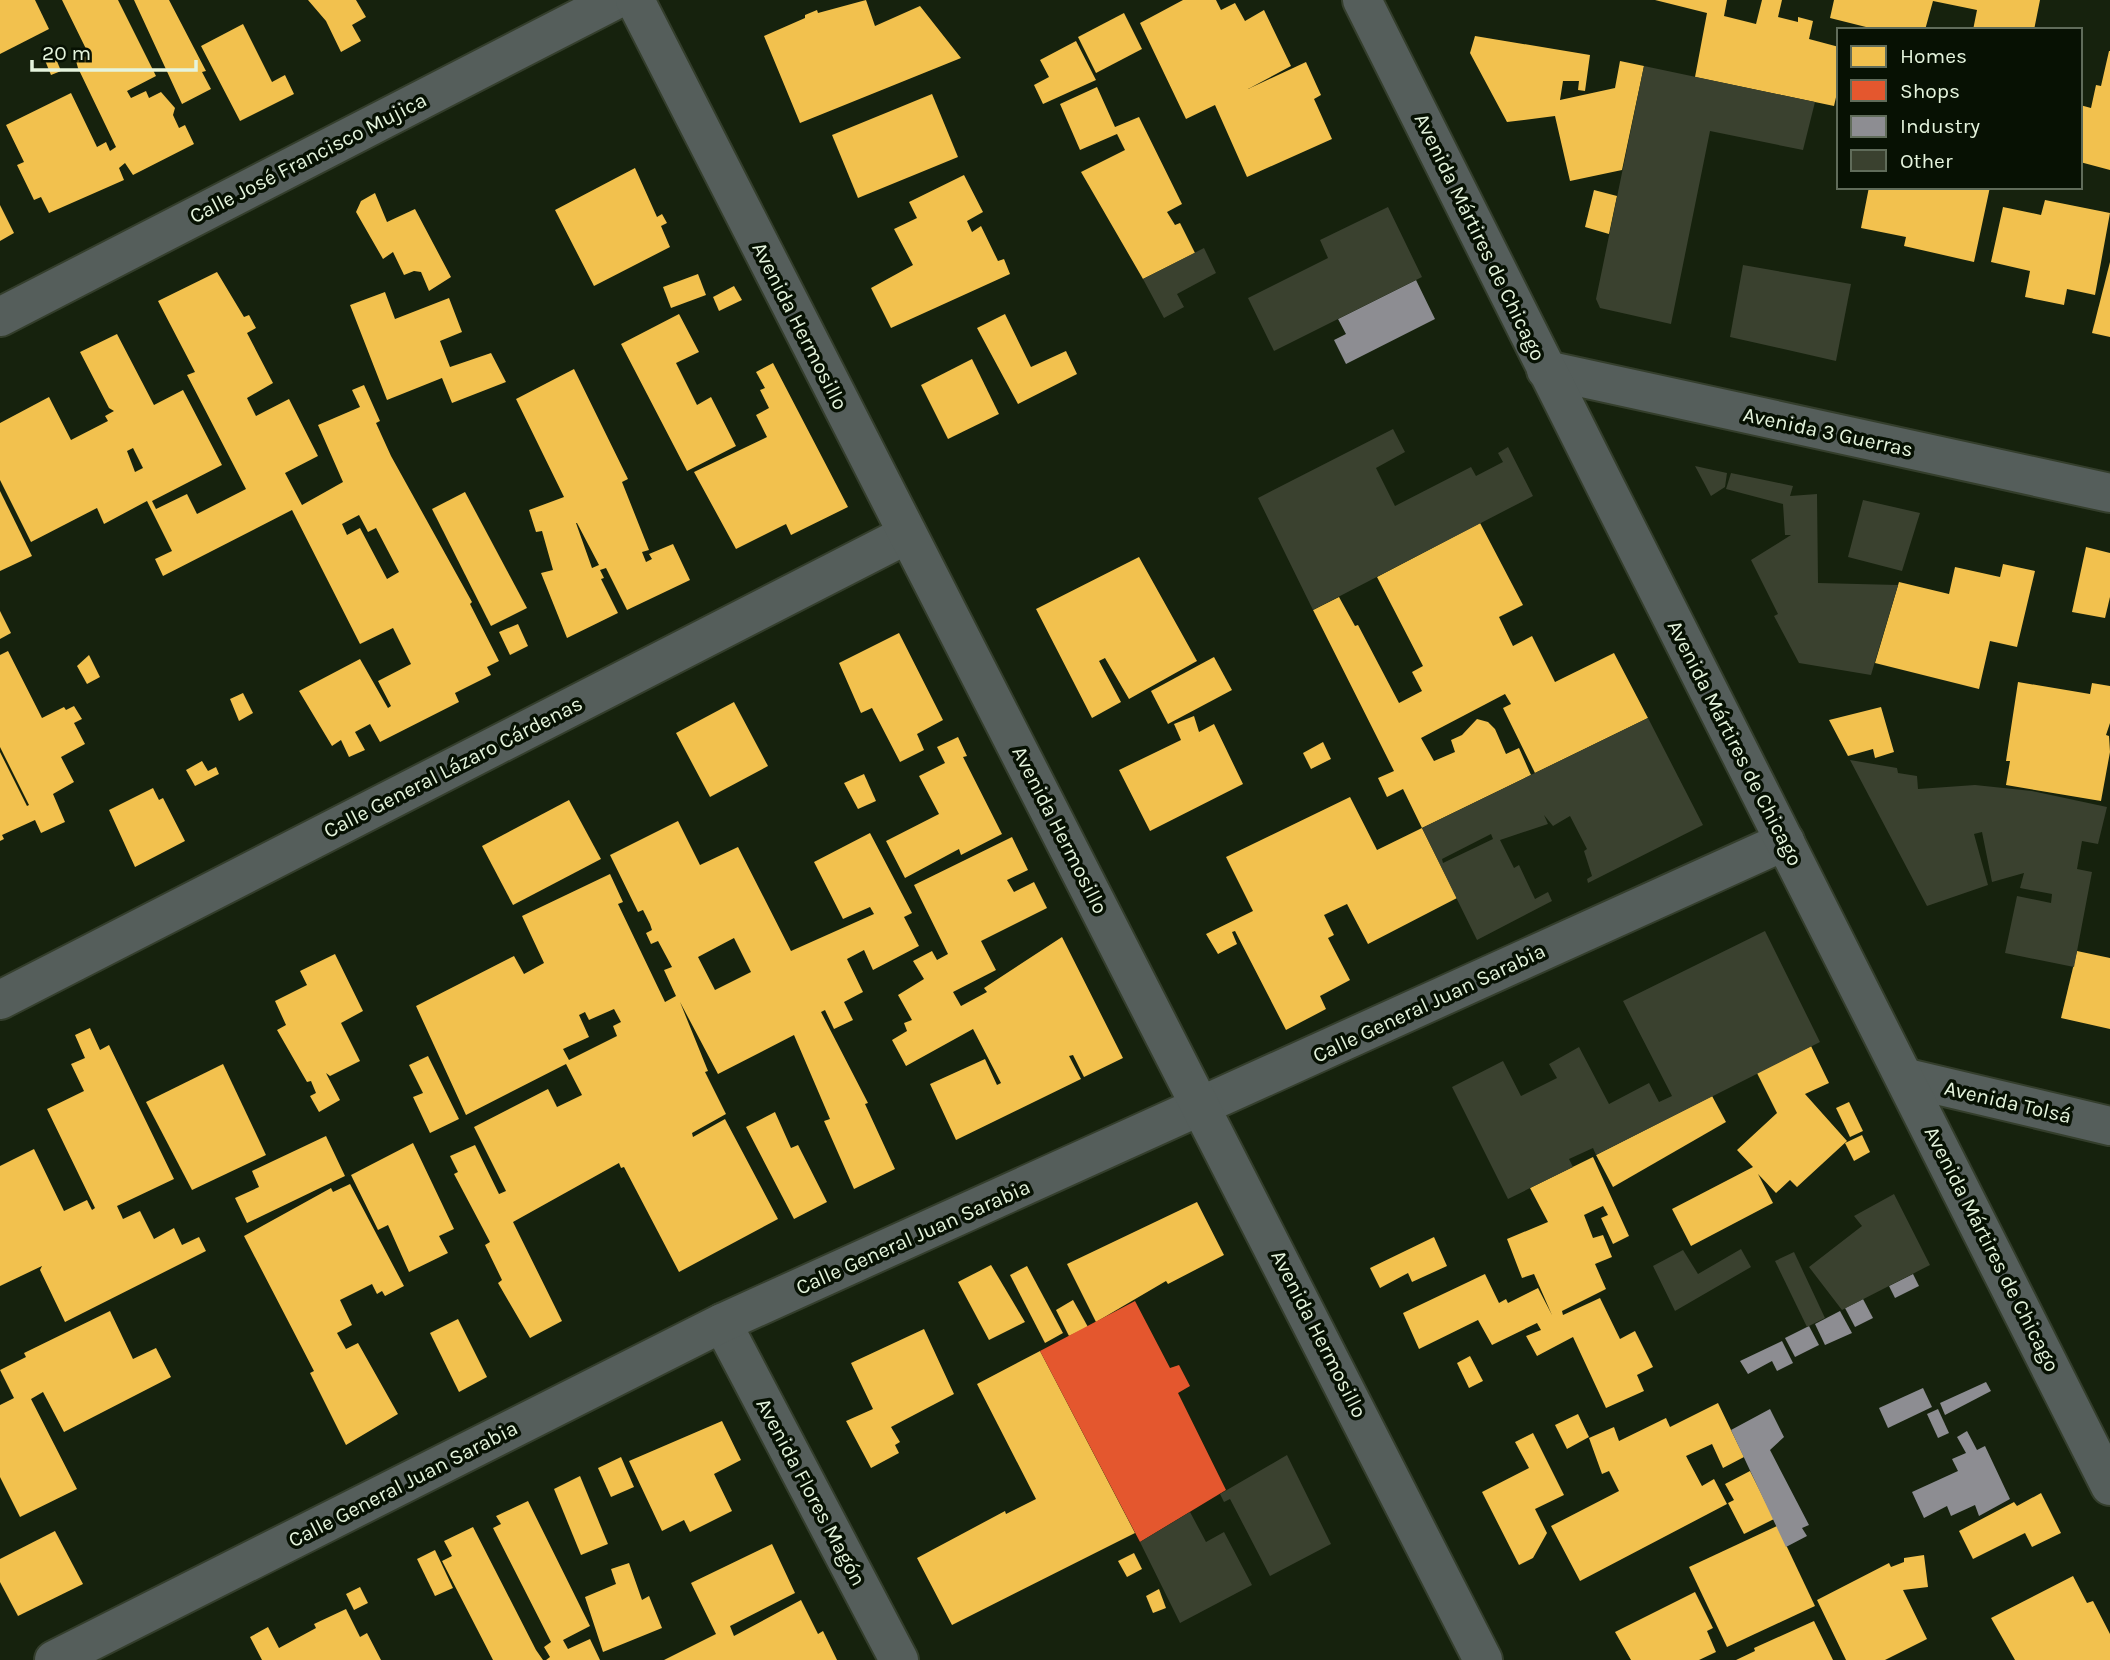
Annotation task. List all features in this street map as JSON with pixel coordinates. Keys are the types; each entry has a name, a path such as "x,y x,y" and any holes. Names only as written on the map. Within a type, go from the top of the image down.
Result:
{"street":[{"name":"Calle José Francisco Mujica","path":"0,317 615,0"},
{"name":"Avenida Hermosillo","path":"635,0 906,534 1204,1107 1483,1660"},
{"name":"Avenida Mártires de Chicago","path":"1362,0 1546,370 1907,1078 2110,1486"},
{"name":"Avenida 3 Guerras","path":"1546,370 2110,493"},
{"name":"Calle General Lázaro Cárdenas","path":"0,1000 906,534"},
{"name":"Calle General Juan Sarabia","path":"54,1660 722,1323 1204,1107 1785,841"},
{"name":"Avenida Tolsá","path":"1907,1078 2110,1126"},
{"name":"Avenida Flores Magón","path":"722,1323 899,1660"}],"building: Homes":[{"path":"0,0 35,0 49,29 0,54"},
{"path":"62,0 118,0 156,76 127,91 131,98 146,91 149,98 161,92 175,108 173,115 179,128 185,125 194,144 133,175 125,163 119,168 124,180 49,213 41,197 34,200 17,165 24,162 6,125 71,93 97,147 106,142 110,151 116,147 78,68 76,61 89,55"},
{"path":"134,0 169,0 206,71 202,72 211,89 182,104"},
{"path":"308,0 356,0 366,17 352,25 361,41 341,52 326,21"},
{"path":"866,0 875,26 920,6 961,58 800,123 764,36 817,10 818,13"},
{"path":"1183,0 1216,0 1221,10 1235,3 1245,21 1264,10 1291,66 1248,89 1306,62 1321,95 1314,99 1332,139 1247,177 1215,105 1186,119 1140,23"},
{"path":"1655,0 1727,0 1724,16 1756,24 1762,0 1782,0 1778,17 1798,22 1798,17 1813,21 1809,39 1837,46 1837,93 1834,106 1695,77 1707,13"},
{"path":"1834,0 2040,0 2034,28 1973,28 1977,10 1933,1 1926,28 1870,28 1830,18"},
{"path":"1124,13 1142,49 1096,73 1078,37"},
{"path":"243,24 272,82 285,75 294,94 240,121 201,46"},
{"path":"1475,36 1590,55 1585,91 1578,90 1579,81 1563,81 1560,100 1615,88 1620,61 1644,66 1622,170 1570,181 1555,116 1507,122 1470,53"},
{"path":"1076,41 1096,80 1043,104 1034,85 1049,77 1040,60"},
{"path":"2110,51 2110,170 2082,163 2082,106 2091,108 2096,85 2101,86"},
{"path":"54,54 61,71 51,75 44,58"},
{"path":"1097,87 1115,127 1139,117 1182,204 1167,212 1175,225 1180,223 1195,253 1143,279 1081,172 1125,150 1117,134 1080,150 1060,104"},
{"path":"932,94 958,157 858,198 832,135"},
{"path":"635,168 657,217 662,214 667,223 661,226 670,247 594,286 555,210"},
{"path":"964,175 983,212 967,221 972,232 981,226 998,261 1004,259 1010,274 891,328 871,288 913,265 894,229 917,218 909,202"},
{"path":"1869,189 1990,189 1974,262 1904,246 1906,237 1861,228"},
{"path":"1594,190 1617,196 1609,234 1585,227"},
{"path":"375,193 387,222 415,209 451,277 429,291 421,272 414,271 404,275 393,252 383,259 356,212 361,201"},
{"path":"2045,200 2110,213 2095,295 2067,289 2064,305 2025,297 2030,271 1991,262 2003,207 2041,215"},
{"path":"0,205 14,233 0,241"},
{"path":"2110,262 2110,337 2092,333"},
{"path":"217,272 244,317 249,315 256,328 247,333 273,383 247,398 256,416 289,399 318,456 285,473 302,505 343,482 318,425 360,407 352,390 364,385 380,421 376,423 391,456 472,602 470,604 499,661 487,667 491,675 455,693 459,702 380,742 370,724 355,732 365,750 349,757 341,740 332,746 299,691 360,659 388,708 391,706 378,681 411,664 393,628 360,644 292,510 163,576 155,559 172,551 147,501 104,524 97,508 31,542 0,480 0,423 49,397 71,440 108,421 105,416 114,411 109,408 80,352 117,334 154,405 183,390 222,465 152,501 156,509 187,494 197,514 246,489 187,375 195,372 158,301","holes":["133,448 143,468 135,472 127,451","359,515 368,532 376,528 399,572 387,579 360,528 347,535 342,524"]},
{"path":"698,274 706,295 671,308 663,287"},
{"path":"734,286 742,300 719,311 713,297"},
{"path":"385,292 395,319 449,298 462,332 440,341 450,367 491,353 506,382 452,403 442,378 387,400 350,305"},
{"path":"679,314 699,352 676,363 697,405 711,397 736,446 687,471 621,344"},
{"path":"1005,314 1031,367 1066,351 1077,374 1018,404 977,328"},
{"path":"972,359 999,414 948,439 921,385"},
{"path":"773,363 848,507 791,535 786,524 736,549 694,472 767,437 756,415 769,408 760,390 765,388 756,372"},
{"path":"574,369 628,479 622,482 649,550 642,552 646,562 652,559 649,554 673,544 690,580 627,610 606,568 600,570 604,578 601,579 618,613 567,638 541,573 553,570 542,531 536,532 529,510 564,497 516,399","holes":["576,523 599,565 592,568"]},
{"path":"0,491 32,556 0,571"},
{"path":"465,492 527,608 491,626 432,509"},
{"path":"1480,523 1523,605 1499,617 1513,646 1532,636 1555,682 1614,653 1648,718 1535,773 1503,708 1511,704 1505,694 1421,738 1434,761 1455,752 1451,740 1462,735 1477,719 1488,722 1495,729 1506,754 1519,748 1531,775 1422,828 1403,789 1387,797 1378,778 1394,771 1313,610 1339,597 1355,626 1358,625 1399,703 1422,691 1412,672 1423,666 1377,577"},
{"path":"2086,547 2110,553 2110,597 2105,618 2072,612"},
{"path":"1139,557 1197,661 1129,699 1105,658 1099,661 1121,702 1092,718 1036,609"},
{"path":"2003,564 2035,571 2017,647 1990,641 1979,689 1875,663 1899,582 1949,594 1955,567 2000,577"},
{"path":"0,611 11,633 0,639"},
{"path":"518,624 528,646 510,655 499,632"},
{"path":"899,633 943,720 917,734 924,750 900,762 872,708 861,713 839,663"},
{"path":"8,651 42,718 64,707 66,710 74,706 82,719 74,723 85,744 61,757 74,782 53,794 65,822 41,833 35,820 2,835 4,839 0,841 0,752 27,806 29,805 0,747 0,655"},
{"path":"89,655 100,677 87,684 77,666"},
{"path":"1214,657 1232,690 1168,724 1151,691"},
{"path":"2018,682 2090,694 2092,683 2110,686 2110,723 2106,735 2109,736 2110,752 2101,801 2006,785 2010,761 2006,761"},
{"path":"243,693 253,713 239,721 230,699"},
{"path":"734,702 768,766 710,797 676,733"},
{"path":"1881,707 1894,752 1875,758 1873,749 1848,756 1829,720"},
{"path":"1194,716 1199,732 1214,724 1243,784 1150,831 1119,770 1181,740 1174,724"},
{"path":"958,737 967,756 963,757 1002,834 961,855 959,849 905,878 886,841 939,814 919,776 945,763 937,747"},
{"path":"1323,742 1331,759 1311,769 1303,753"},
{"path":"202,761 208,771 216,767 219,774 195,786 186,770"},
{"path":"864,774 876,801 858,809 844,783"},
{"path":"153,788 159,800 163,798 185,841 135,867 109,810"},
{"path":"1350,797 1377,850 1422,828 1457,898 1368,944 1347,904 1324,915 1334,935 1328,938 1350,980 1320,996 1326,1009 1286,1030 1235,931 1232,932 1237,944 1218,954 1206,934 1253,911 1226,857"},
{"path":"569,800 601,859 513,905 482,846"},
{"path":"678,821 700,865 738,847 791,951 874,914 870,907 843,919 814,862 870,833 912,913 904,917 919,946 873,970 864,950 847,959 863,992 844,1002 853,1020 834,1029 825,1010 821,1012 868,1103 865,1104 895,1169 854,1189 824,1121 830,1119 794,1035 718,1074 680,1002 708,1071 705,1072 726,1114 692,1133 693,1137 725,1119 778,1219 679,1272 624,1167 621,1168 619,1163 513,1222 562,1321 530,1338 498,1283 502,1280 485,1245 490,1242 454,1174 458,1172 450,1156 475,1145 499,1194 506,1191 474,1127 548,1089 557,1107 582,1095 566,1064 466,1115 416,1006 514,956 524,974 544,963 522,916 610,874 623,902 618,904 665,1002 676,996 664,970 672,967 658,941 651,944 646,933 652,930 650,924 643,910 638,912 610,855","holes":["734,938 751,972 715,990 698,957","614,1009 621,1022 613,1026 617,1036 569,1060 563,1049 589,1037 579,1015 585,1012 589,1020"]},
{"path":"1012,837 1028,870 1007,880 1014,892 1034,882 1047,908 981,941 996,970 953,992 961,1006 987,992 984,988 1062,937 1123,1058 1084,1077 1073,1055 1069,1056 1081,1079 956,1140 930,1084 985,1059 997,1085 1001,1083 973,1029 906,1066 892,1040 907,1031 904,1023 912,1020 898,995 924,979 913,961 932,951 937,960 948,954 914,885"},
{"path":"2077,951 2110,958 2110,1029 2061,1018"},
{"path":"335,954 363,1011 341,1023 360,1061 330,1076 326,1073 340,1100 319,1112 310,1096 316,1093 311,1081 307,1082 277,1030 286,1025 275,1001 307,985 300,971"},
{"path":"90,1028 100,1050 109,1045 174,1179 117,1206 123,1219 140,1211 154,1239 174,1228 182,1245 199,1237 206,1251 65,1322 40,1270 42,1266 0,1286 0,1166 34,1149 64,1211 87,1200 92,1210 95,1208 47,1109 84,1091 71,1064 85,1058 75,1035"},
{"path":"1811,1046 1829,1083 1805,1094 1847,1141 1797,1187 1790,1180 1776,1193 1758,1174 1773,1203 1691,1246 1672,1209 1753,1167 1737,1150 1777,1113 1757,1073"},
{"path":"428,1056 459,1119 430,1133 413,1097 423,1093 409,1065"},
{"path":"223,1064 266,1155 192,1190 146,1102"},
{"path":"1712,1096 1726,1122 1613,1187 1596,1155"},
{"path":"1849,1102 1863,1131 1850,1137 1836,1108"},
{"path":"775,1112 791,1148 798,1145 827,1202 794,1219 746,1127"},
{"path":"1862,1135 1870,1152 1854,1161 1845,1143"},
{"path":"326,1136 345,1176 247,1223 235,1198 259,1187 252,1171"},
{"path":"413,1143 454,1229 439,1236 448,1253 409,1272 388,1225 378,1230 351,1175"},
{"path":"1593,1157 1629,1236 1613,1244 1601,1218 1608,1215 1603,1206 1584,1215 1593,1238 1603,1235 1612,1257 1595,1264 1606,1289 1562,1311 1563,1315 1600,1298 1620,1339 1635,1331 1653,1367 1637,1375 1644,1391 1606,1408 1573,1337 1537,1356 1526,1336 1541,1330 1537,1323 1492,1345 1478,1320 1419,1349 1403,1313 1485,1274 1499,1303 1506,1299 1508,1303 1538,1288 1552,1315 1534,1274 1522,1278 1507,1239 1548,1222 1530,1188"},
{"path":"350,1184 404,1286 385,1296 382,1291 377,1294 372,1284 340,1300 352,1325 337,1333 346,1349 358,1343 398,1414 346,1445 310,1373 314,1371 244,1236 331,1188 333,1192"},
{"path":"1197,1202 1224,1255 1168,1284 1166,1281 1096,1322 1067,1264"},
{"path":"1434,1237 1447,1266 1412,1282 1408,1273 1380,1288 1370,1268"},
{"path":"991,1265 1025,1322 989,1340 958,1282"},
{"path":"1027,1266 1063,1333 1045,1343 1010,1275"},
{"path":"1073,1300 1088,1327 1069,1336 1056,1310"},
{"path":"110,1311 133,1359 156,1348 171,1377 64,1432 43,1392 31,1399 77,1489 20,1517 0,1477 0,1405 14,1398 0,1370 26,1357 24,1353"},
{"path":"458,1319 487,1377 459,1392 430,1333"},
{"path":"924,1329 954,1394 891,1427 900,1442 895,1445 899,1453 871,1468 846,1421 873,1409 851,1363"},
{"path":"1040,1351 1135,1533 952,1625 917,1558 1005,1511 1006,1514 1036,1499 977,1384"},
{"path":"1470,1356 1483,1381 1469,1388 1457,1363"},
{"path":"1718,1403 1744,1457 1723,1468 1712,1444 1686,1456 1702,1486 1714,1479 1727,1504 1580,1581 1551,1526 1619,1491 1609,1471 1602,1474 1589,1438 1614,1427 1619,1441 1666,1418 1670,1427"},
{"path":"1578,1414 1589,1437 1567,1449 1555,1425"},
{"path":"722,1421 741,1460 714,1474 732,1511 690,1532 684,1520 662,1531 629,1461"},
{"path":"1533,1433 1564,1495 1535,1509 1547,1533 1533,1558 1519,1565 1482,1492 1529,1468 1515,1442"},
{"path":"621,1457 634,1487 611,1497 598,1468"},
{"path":"1750,1471 1774,1519 1744,1534 1728,1503 1734,1500 1725,1484"},
{"path":"580,1476 608,1544 581,1555 554,1489"},
{"path":"2041,1493 2061,1533 2032,1547 2025,1533 1973,1559 1959,1531 2014,1502 2017,1506"},
{"path":"528,1501 590,1626 563,1640 568,1649 590,1639 600,1660 546,1660 550,1657 544,1647 551,1642 493,1528 501,1524 496,1516"},
{"path":"1777,1526 1815,1606 1727,1647 1689,1567"},
{"path":"473,1527 543,1660 493,1660 442,1561 452,1556 444,1541"},
{"path":"55,1531 83,1584 18,1616 0,1582 0,1559"},
{"path":"772,1544 795,1593 730,1626 734,1636 801,1600 818,1634 823,1631 837,1660 664,1660 716,1634 691,1583"},
{"path":"435,1550 453,1588 435,1596 417,1559"},
{"path":"1134,1553 1142,1569 1127,1577 1118,1561"},
{"path":"1924,1555 1928,1587 1903,1590 1927,1639 1885,1660 1846,1660 1817,1600 1889,1563 1891,1567 1904,1562 1904,1558"},
{"path":"629,1563 642,1600 649,1596 662,1628 603,1652 585,1597 616,1584 611,1569"},
{"path":"2073,1576 2087,1603 2093,1601 2110,1634 2110,1660 2015,1660 1991,1618"},
{"path":"360,1587 368,1603 354,1610 346,1594"},
{"path":"1159,1589 1166,1608 1153,1613 1146,1596"},
{"path":"1695,1592 1713,1628 1707,1631 1716,1652 1699,1660 1631,1660 1615,1632"},
{"path":"346,1609 360,1637 367,1633 381,1660 262,1660 250,1637 268,1627 279,1648 316,1628 314,1624"},
{"path":"1814,1621 1833,1660 1736,1660 1755,1651 1754,1648"}],"building: Shops":[{"path":"1135,1301 1170,1368 1179,1365 1190,1386 1178,1393 1226,1490 1140,1542 1040,1351"}],"building: Industry":[{"path":"1416,280 1435,319 1346,364 1334,340 1346,334 1338,319"},
{"path":"1913,1274 1919,1286 1895,1298 1889,1286"},
{"path":"1863,1299 1873,1318 1855,1327 1845,1308"},
{"path":"1840,1311 1852,1333 1825,1345 1815,1324"},
{"path":"1809,1326 1819,1345 1795,1357 1785,1338"},
{"path":"1782,1341 1793,1363 1777,1371 1772,1361 1748,1374 1740,1361"},
{"path":"1986,1382 1991,1391 1945,1415 1940,1403"},
{"path":"1923,1388 1932,1407 1888,1428 1879,1408"},
{"path":"1770,1409 1784,1437 1770,1450 1809,1525 1802,1528 1807,1536 1786,1547 1731,1430"},
{"path":"1938,1409 1949,1433 1938,1438 1927,1414"},
{"path":"1967,1431 1977,1450 1985,1446 2010,1499 1979,1516 1975,1505 1951,1516 1947,1506 1924,1518 1912,1492 1958,1471 1952,1459 1966,1453 1957,1437"}],"building: Other":[{"path":"1644,66 1815,102 1803,150 1710,131 1671,324 1600,308 1596,299"},
{"path":"1388,207 1422,277 1274,351 1248,298 1328,258 1320,240"},
{"path":"1204,248 1216,273 1177,294 1184,307 1164,318 1143,279"},
{"path":"1743,265 1851,284 1836,361 1730,337"},
{"path":"1393,429 1405,452 1376,468 1395,506 1471,467 1476,476 1503,462 1498,453 1508,447 1533,496 1313,610 1258,498"},
{"path":"1695,466 1727,473 1725,487 1711,496"},
{"path":"1731,473 1793,486 1790,496 1817,494 1818,583 1898,585 1871,675 1799,663 1774,616 1778,614 1751,560 1791,535 1785,535 1783,504 1726,489"},
{"path":"1863,500 1920,513 1902,571 1848,557"},
{"path":"1648,718 1703,825 1588,883 1587,879 1592,876 1584,851 1587,849 1570,816 1553,826 1544,815 1548,824 1500,840 1514,868 1519,865 1535,899 1548,892 1552,901 1477,940 1422,828","holes":["1491,834 1493,839 1443,863 1442,859"]},
{"path":"1850,760 1897,768 1898,773 1917,776 1918,789 1975,785 2032,791 2107,807 2098,844 2082,841 2077,869 2092,872 2074,967 2005,953 2017,896 2051,903 2052,894 2020,888 2024,873 1992,882 1982,832 1974,834 1988,885 1927,906"},
{"path":"1765,931 1820,1042 1596,1155 1593,1148 1569,1159 1573,1167 1508,1199 1452,1087 1503,1061 1521,1096 1557,1078 1549,1064 1579,1047 1609,1104 1649,1083 1659,1102 1672,1096 1623,1001"},
{"path":"1894,1194 1930,1265 1842,1310 1809,1267 1862,1226 1854,1216"},
{"path":"1741,1249 1751,1267 1675,1311 1653,1266 1683,1250 1698,1274"},
{"path":"1794,1252 1825,1318 1807,1327 1775,1261"},
{"path":"1287,1455 1331,1544 1270,1576 1230,1499 1224,1502 1220,1494"},
{"path":"1190,1512 1206,1542 1224,1532 1252,1585 1180,1623 1140,1542"}]}
